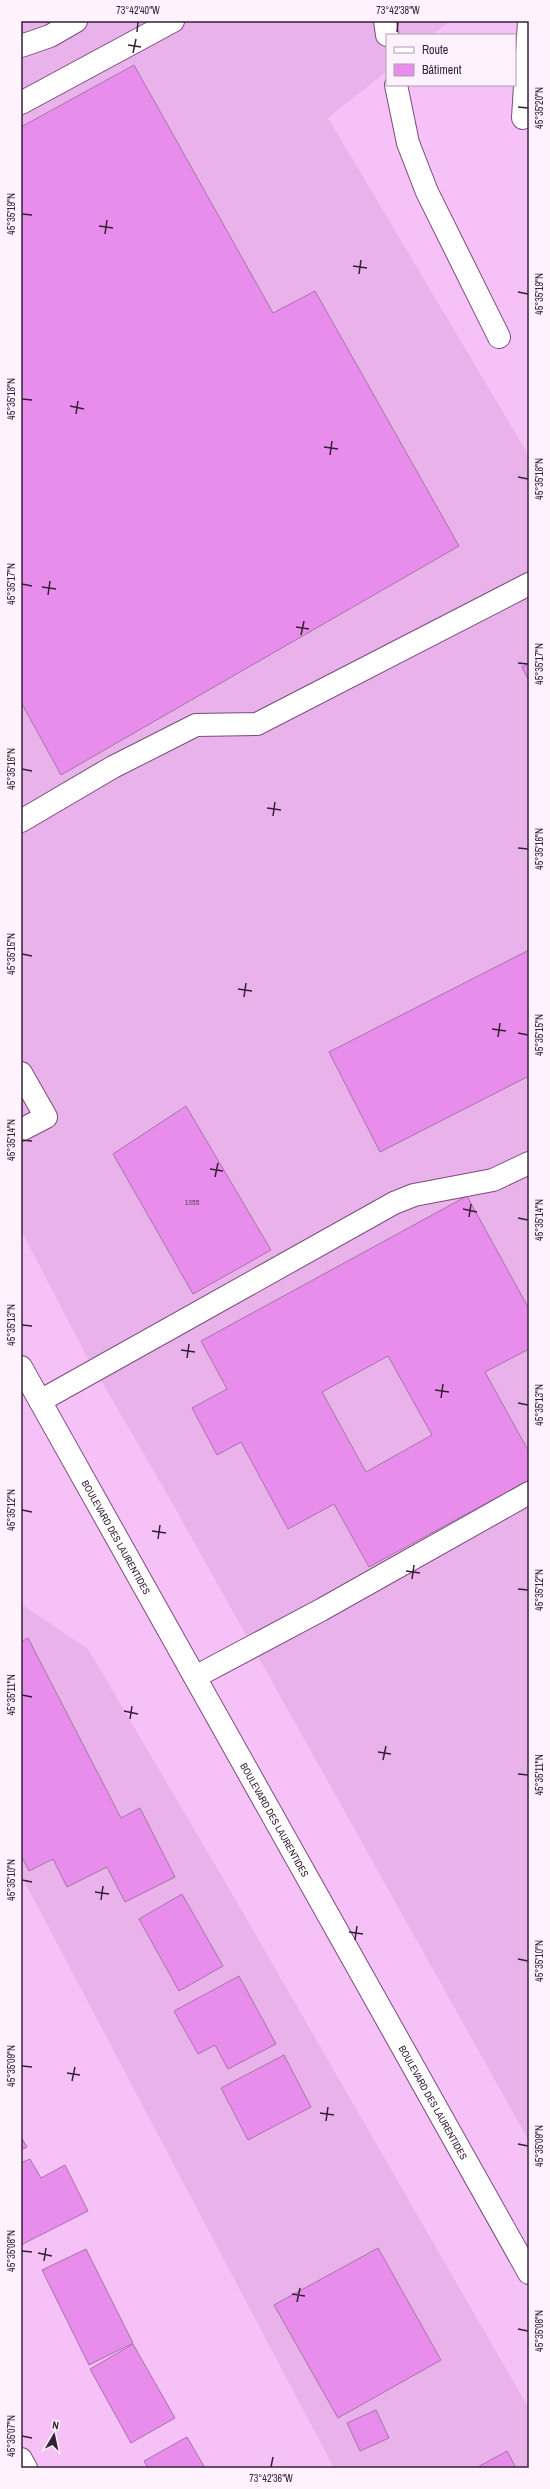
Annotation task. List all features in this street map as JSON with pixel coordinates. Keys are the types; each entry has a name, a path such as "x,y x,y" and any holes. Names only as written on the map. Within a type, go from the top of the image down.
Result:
{"main road":[{"path":"21,46 50,36 76,21"},
{"path":"21,102 172,21"},
{"path":"385,21 387,34"},
{"path":"522,118 529,21"},
{"path":"396,86 408,143 426,192 499,337"},
{"path":"21,820 113,767 196,725 257,724 529,584"},
{"path":"21,1073 46,1117 21,1130"},
{"path":"40,1401 394,1203 414,1195 493,1180 529,1162"},
{"name":"BOULEVARD DES LAURENTIDES","path":"21,1367 529,2273"},
{"path":"195,1677 321,1610 529,1493"},
{"path":"21,2459 26,2468"}],"shaded area":[{"path":"21,21 450,21 433,34 386,34 386,72 328,118 529,456 529,2141 166,1492 85,1353 21,1230"},
{"path":"21,1604 88,1649 231,1892 528,2407 529,2468 334,2468 21,1875"}],"building":[{"path":"134,65 273,313 315,291 459,546 61,775 21,702 21,127"},
{"path":"529,663 529,681 522,667"},
{"path":"529,950 529,1076 380,1152 329,1052"},
{"path":"186,1106 271,1250 193,1294 113,1154"},
{"path":"467,1196 529,1309 529,1349 485,1372 529,1452 529,1480 369,1567 334,1504 288,1529 241,1442 217,1455 192,1408 227,1389 201,1341","holes":["388,1356 432,1435 366,1472 322,1392"]},
{"path":"28,1638 121,1818 140,1808 175,1877 125,1902 107,1867 67,1887 53,1859 29,1871 21,1855 21,1642"},
{"path":"182,1894 223,1966 179,1991 139,1919"},
{"path":"239,1976 276,2044 228,2069 215,2045 198,2054 174,2011"},
{"path":"284,2055 311,2107 248,2140 221,2088"},
{"path":"21,2137 27,2147 21,2150"},
{"path":"30,2159 41,2178 65,2165 88,2211 21,2245 21,2163"},
{"path":"378,2248 441,2360 338,2418 274,2305"},
{"path":"86,2249 133,2343 89,2365 42,2270"},
{"path":"133,2344 175,2418 131,2443 90,2369"},
{"path":"376,2410 389,2438 360,2451 347,2423"},
{"path":"187,2437 205,2468 148,2468 144,2461"},
{"path":"507,2451 516,2468 476,2468"}]}
